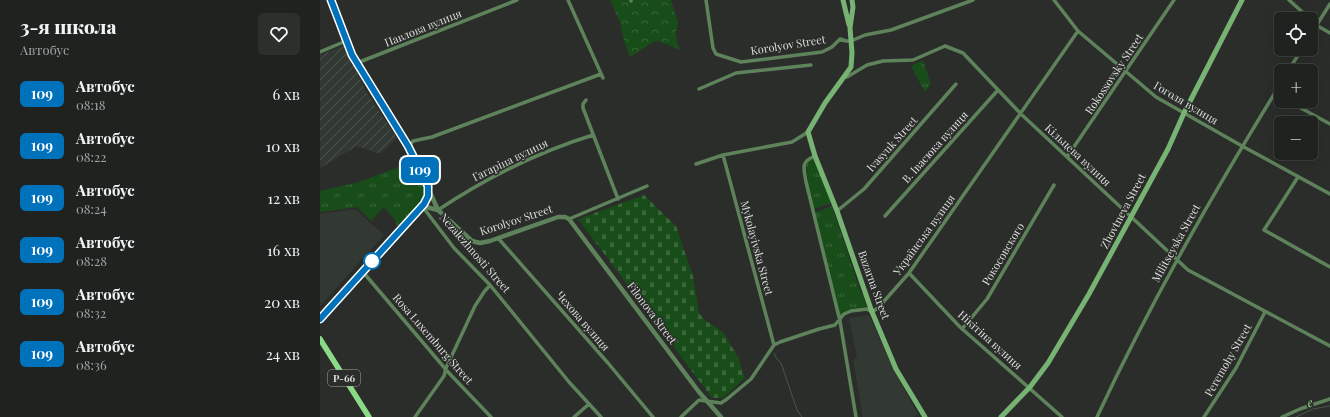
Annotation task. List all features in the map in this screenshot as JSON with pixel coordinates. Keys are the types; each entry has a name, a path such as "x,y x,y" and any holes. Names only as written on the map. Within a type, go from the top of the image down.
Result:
{"main road":[{"path":"320,319 422,206 428,196 428,186 408,146 357,63 346,41 331,0"},
{"path":"808,132 825,103 851,67 850,28 843,0"},
{"path":"850,28 853,7 852,0"},
{"name":"Zhovtneva Street","path":"1001,417 1030,387 1048,363 1089,294 1164,155 1242,0"},
{"name":"Bazarna Street","path":"808,132 815,156 837,211 872,312 896,369 925,417"},
{"name":"Р-66","path":"320,339 369,417"}],"street":[{"name":"Павлова вулиця","path":"357,63 517,0"},
{"path":"408,146 414,141 432,137 602,76 568,0"},
{"name":"Korolyov Street","path":"706,0 713,48 716,54 741,62 822,52 832,47 840,39 851,41 865,35 890,30 973,0"},
{"name":"Гоголя вулиця","path":"1054,0 1078,30 1156,97 1330,194"},
{"name":"Rokossovsky Street","path":"1067,157 1174,0"},
{"path":"1289,0 1302,12"},
{"path":"1318,22 1330,4"},
{"path":"1318,26 1330,33"},
{"name":"Українська вулиця","path":"872,312 878,308 909,273 1078,30"},
{"path":"320,52 346,41"},
{"name":"Кільцева вулиця","path":"844,76 851,76 867,65 883,61 913,60 945,46 953,48 964,55 1021,114 1188,270 1330,346"},
{"path":"698,89 736,73 811,65"},
{"name":"Ivasyuk Street","path":"837,211 864,189 956,84"},
{"name":"В. Івасюка вулиця","path":"885,216 998,90"},
{"name":"Militseyska Street","path":"1097,417 1176,259 1274,93"},
{"path":"586,100 583,104 583,108 618,199"},
{"path":"1301,108 1330,124"},
{"path":"696,164 723,155 792,142 808,132"},
{"name":"Гагаріна вулиця","path":"438,210 494,176 537,155 593,135"},
{"name":"Mykolayivska Street","path":"723,155 774,345"},
{"path":"815,156 806,160 804,163 806,182 840,321 856,417"},
{"path":"1298,177 1264,230 1330,267"},
{"name":"Рокосовского","path":"962,329 987,299 1054,185"},
{"path":"428,186 438,210"},
{"name":"Korolyov Street","path":"422,206 438,210 472,241 480,243 558,217 565,217 569,219 647,186"},
{"name":"Nezalezhnosti Street","path":"422,206 454,248 490,285 569,382 601,417"},
{"name":"Filonova Street","path":"569,219 699,392 721,417"},
{"name":"Чехова вулиця","path":"498,238 608,363 653,417"},
{"name":"Rosa Luxemburg Street","path":"363,272 446,368 491,417"},
{"name":"Нікітіна вулиця","path":"909,273 962,329 1030,387 1062,417"},
{"path":"415,417 444,376 446,368 475,306 490,285"},
{"path":"681,417 699,400 721,403 727,399 751,379 774,345 835,325 840,321 844,314 851,311 867,309 872,312"},
{"name":"Peremohy Street","path":"1204,417 1236,368 1265,312"},
{"path":"1282,417 1330,399"},
{"path":"574,417 589,404"}],"shaded area":[{"path":"345,45 364,88 397,138 380,154 357,146 320,168 320,55"},
{"path":"355,209 384,235 320,306 320,214"},
{"path":"869,315 894,371 918,414 916,416 863,417 853,360 857,357 849,318"}],"green space":[{"path":"610,0 671,0 678,23 676,32 677,43 681,50 658,41 652,43 630,57 624,41 620,22"},
{"path":"923,60 931,84 925,92 911,66"},
{"path":"811,159 814,159 831,203 813,209 810,198 806,164"},
{"path":"412,162 422,181 424,194 415,209 398,226 395,223 396,221 384,207 371,221 357,207 320,212 320,191 359,182"},
{"path":"644,195 676,226 693,276 699,313 705,320 723,332 738,357 745,378 723,398 712,398 578,219"},
{"path":"832,206 860,290 867,306 840,316 814,213"}],"waterway":[{"path":"774,353 781,363 797,410 802,417"},
{"name":"e","path":"1296,417 1313,409 1330,406"}],"bus line":[{"name":"109","path":"320,319 424,204 428,196 428,186 415,158 352,55 331,0"}]}
